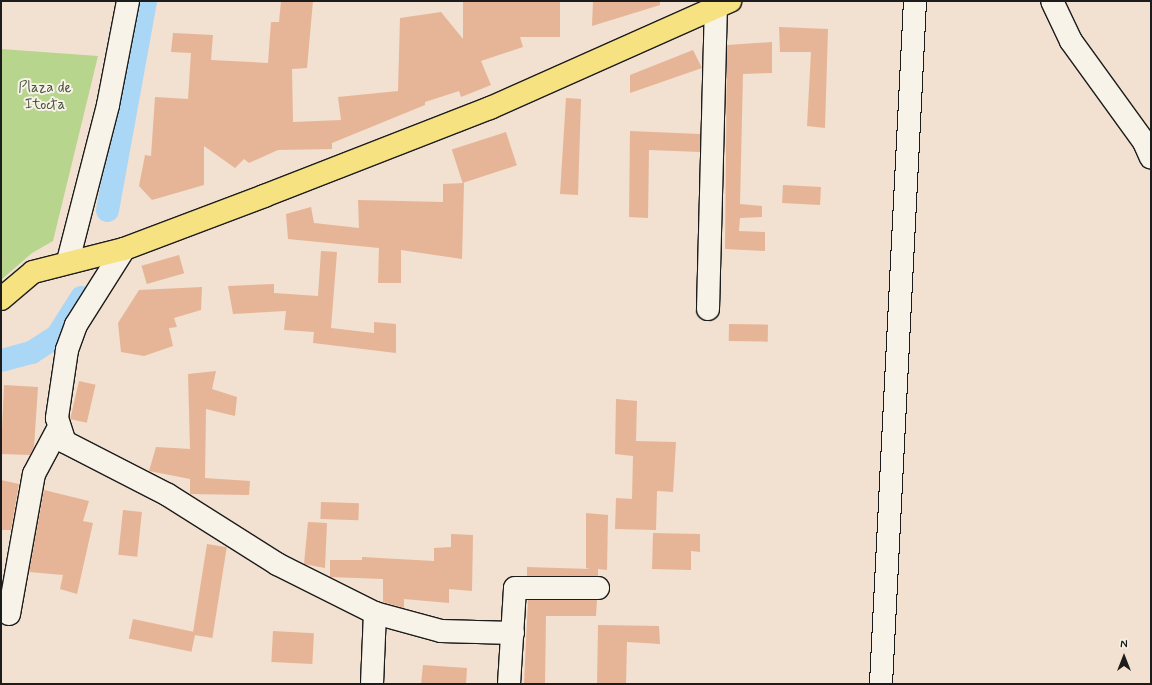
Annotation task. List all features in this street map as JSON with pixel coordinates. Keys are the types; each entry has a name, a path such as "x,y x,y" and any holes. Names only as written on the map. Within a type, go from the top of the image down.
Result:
{"main road":[{"path":"1,299 33,272 68,261 124,250 490,108 723,4"}],"street":[{"path":"68,261 108,105 128,1"},
{"path":"881,684 915,1"},
{"path":"1052,1 1071,41 1144,142 1151,158"},
{"path":"708,309 723,4"},
{"path":"9,614 34,474 58,429 62,374 76,325 124,250"},
{"path":"58,429 65,442 80,452 168,495 283,567 376,613 442,631 513,634"},
{"path":"509,684 515,588 598,588"},
{"path":"372,684 376,613"}],"green space":[{"name":"Plaza de Itocta","path":"1,49 98,56 53,241 32,253 1,280"}],"building":[{"path":"281,1 313,1 307,68 292,69 293,122 341,120 338,97 398,91 400,18 441,12 463,39 463,1 560,1 560,37 520,37 523,47 481,61 491,85 461,97 459,91 425,102 425,105 332,143 332,149 278,150 249,163 244,159 235,168 204,146 204,185 152,200 139,186 145,155 151,156 155,97 188,99 191,53 171,52 173,33 213,35 211,60 268,63 271,22 279,22"},
{"path":"593,1 660,1 660,5 592,26"},
{"path":"779,27 828,29 825,128 807,126 811,52 780,52"},
{"path":"772,42 772,73 743,74 740,204 762,206 762,217 740,218 739,231 765,232 765,251 725,249 727,45"},
{"path":"693,50 702,68 630,93 630,75"},
{"path":"566,98 581,99 578,195 560,194"},
{"path":"630,131 700,134 700,152 649,150 648,218 629,217"},
{"path":"506,132 517,165 463,183 452,150"},
{"path":"464,183 462,259 401,250 401,283 378,283 379,248 288,239 286,214 311,207 314,223 359,228 358,200 443,202 443,184"},
{"path":"783,185 821,187 820,205 782,203"},
{"path":"321,251 337,252 331,328 374,333 374,322 396,324 396,353 313,343 314,332 284,330 286,311 233,314 228,286 274,284 274,293 318,296"},
{"path":"179,255 184,273 147,284 142,266"},
{"path":"202,287 201,310 174,318 177,327 169,328 173,346 144,356 121,352 118,323 139,290"},
{"path":"729,324 768,325 768,342 729,341"},
{"path":"216,371 212,389 237,397 235,416 206,409 205,478 250,481 249,495 190,494 190,479 149,471 156,447 190,449 188,374"},
{"path":"79,381 96,385 87,423 70,419"},
{"path":"4,385 38,387 34,447 30,455 1,454"},
{"path":"616,399 637,401 636,441 676,442 673,492 657,491 656,530 615,529 616,498 632,499 633,456 615,454"},
{"path":"1,480 19,484 11,530 1,530"},
{"path":"44,490 89,501 83,521 93,523 77,594 60,589 63,575 29,572"},
{"path":"321,502 359,503 358,520 320,519"},
{"path":"123,510 142,512 137,557 118,555"},
{"path":"586,513 608,515 607,570 598,569 598,576 527,576 527,567 590,569 586,568"},
{"path":"308,522 327,523 325,568 304,564"},
{"path":"653,533 700,534 700,552 691,551 691,570 652,569"},
{"path":"451,534 473,535 472,591 449,589 449,603 404,599 404,608 383,602 383,579 330,577 330,560 362,560 362,557 434,561 434,548 451,547"},
{"path":"207,544 227,547 212,638 193,635"},
{"path":"528,600 597,600 596,616 546,616 545,684 524,684"},
{"path":"133,619 196,632 191,652 129,639"},
{"path":"598,625 659,626 660,644 627,642 626,684 597,684"},
{"path":"273,631 314,633 312,664 271,662"},
{"path":"423,665 467,668 466,684 421,684"}],"waterway":[{"path":"107,210 145,1"},
{"path":"1,360 31,352 57,335 81,297"}]}
